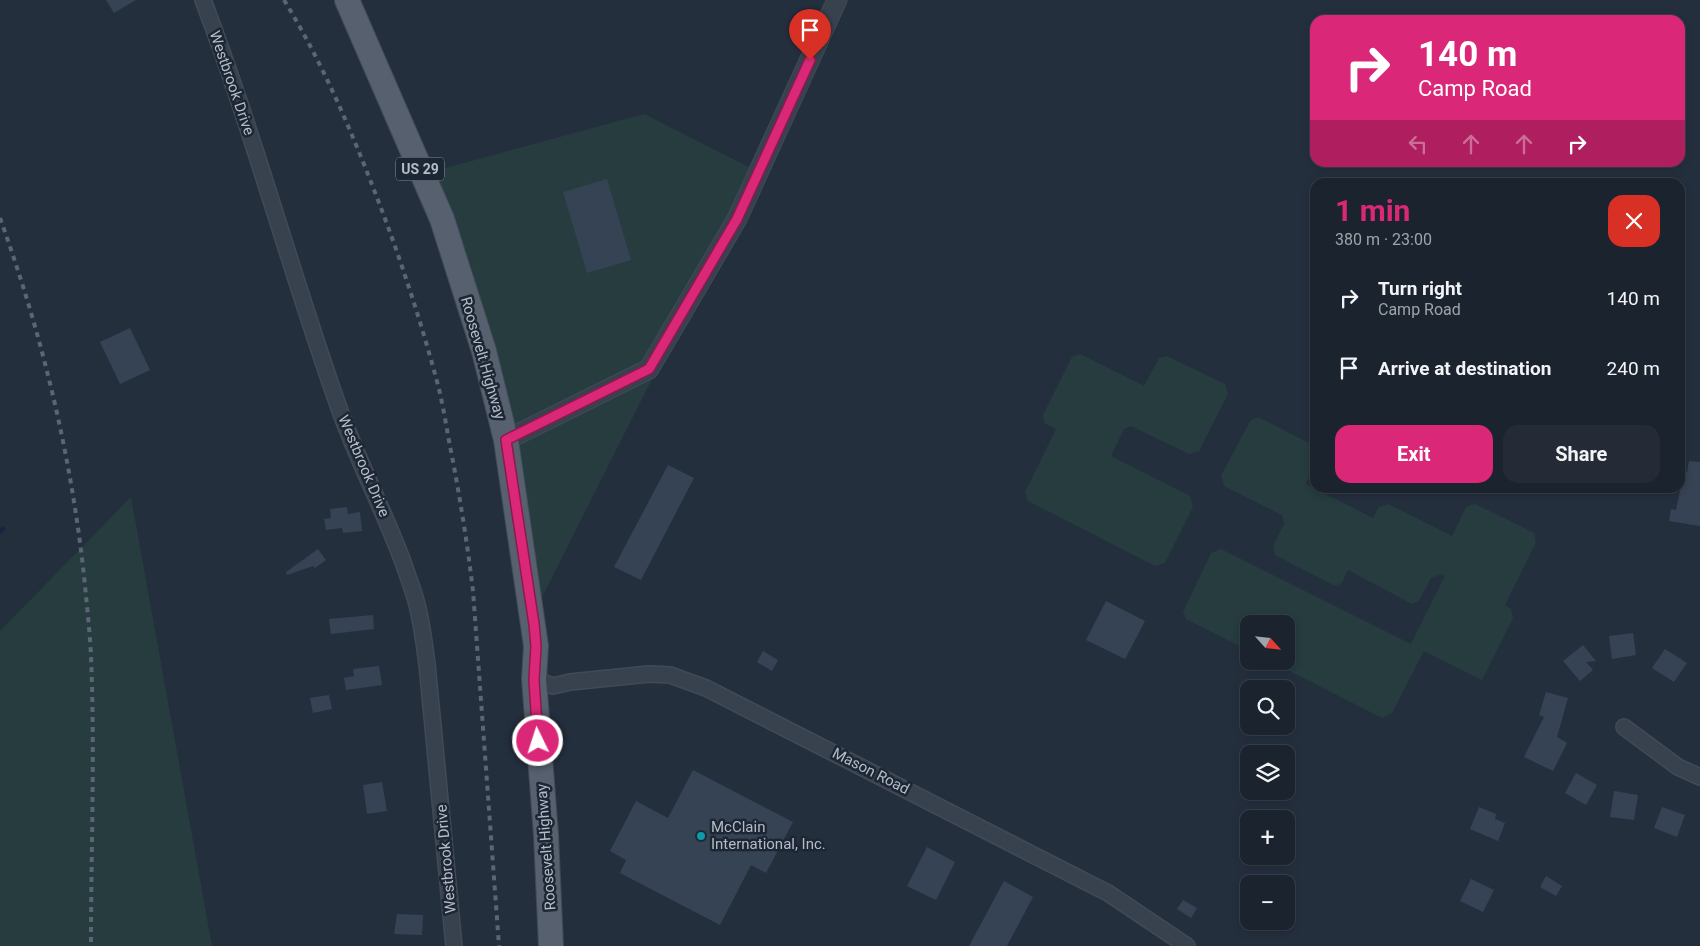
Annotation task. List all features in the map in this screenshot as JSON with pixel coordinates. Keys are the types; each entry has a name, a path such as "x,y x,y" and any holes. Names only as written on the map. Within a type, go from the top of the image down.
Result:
{"main road":[{"name":"Roosevelt Highway","path":"347,0 442,218 484,351 506,440 534,624 536,646 534,680 552,946"}],"street":[{"name":"Westbrook Drive","path":"203,0 230,72 271,203 340,409 358,457 393,533 416,599 423,629 426,655 454,946"},
{"path":"506,440 649,369 737,219 837,0"},
{"name":"Mason Road","path":"534,680 553,686 570,682 649,674 670,675 706,688 1108,893 1187,946"},
{"path":"1624,727 1678,766 1700,777"}],"green space":[{"path":"644,114 757,171 526,629 500,424 416,176"},
{"path":"1080,354 1144,386 1159,358 1167,356 1225,384 1228,394 1199,451 1189,454 1131,426 1124,429 1111,456 1190,496 1193,507 1165,563 1155,566 1028,501 1025,492 1056,429 1044,423 1043,415 1072,357"},
{"path":"1258,417 1310,443 1310,476 1306,484 1310,486 1310,493 1324,493 1373,518 1379,507 1388,504 1452,536 1466,507 1475,504 1534,533 1536,542 1505,605 1511,609 1513,618 1482,680 1424,651 1392,713 1382,718 1288,670 1295,670 1295,615 1240,615 1240,646 1186,619 1183,612 1211,553 1221,549 1411,644 1445,576 1441,574 1431,578 1419,601 1412,604 1348,570 1342,583 1335,586 1275,555 1273,546 1284,524 1282,515 1224,486 1221,476 1250,421"},
{"path":"131,497 212,946 0,946 0,631"}],"building":[{"path":"106,0 136,0 114,13"},
{"path":"607,179 631,260 587,273 563,192"},
{"path":"130,328 150,370 120,384 100,342"},
{"path":"1689,461 1700,462 1700,526 1669,521 1671,509 1676,510 1680,493 1685,493 1685,472 1687,472"},
{"path":"668,465 694,478 641,580 614,567"},
{"path":"347,507 348,514 360,512 362,531 343,533 342,528 326,530 324,519 331,518 330,509"},
{"path":"318,549 326,560 315,568 313,566 287,575 286,572"},
{"path":"1106,601 1145,621 1125,659 1086,640"},
{"path":"373,615 374,629 331,634 329,619"},
{"path":"1633,633 1636,655 1612,659 1609,636"},
{"path":"1583,645 1596,661 1586,662 1593,670 1580,681 1563,661"},
{"path":"1665,649 1687,663 1674,682 1652,668"},
{"path":"763,651 778,660 772,671 757,662"},
{"path":"379,666 382,685 346,690 344,678 354,676 353,669"},
{"path":"1546,692 1568,698 1557,737 1567,743 1553,771 1524,757 1544,717 1539,715"},
{"path":"329,695 332,709 313,713 310,698"},
{"name":"McClain International, Inc.","path":"693,770 793,822 766,873 751,865 720,925 620,873 626,860 610,851 636,801 668,818"},
{"path":"1576,773 1597,785 1586,805 1565,793"},
{"path":"382,782 387,811 367,814 363,785"},
{"path":"1614,791 1638,795 1634,820 1610,817"},
{"path":"1479,807 1496,814 1495,819 1505,823 1498,841 1470,829"},
{"path":"1662,807 1685,815 1677,837 1654,828"},
{"path":"927,847 955,862 936,900 907,886"},
{"path":"1546,876 1562,886 1556,896 1540,887"},
{"path":"1471,879 1494,890 1483,912 1460,901"},
{"path":"1004,881 1033,897 1007,946 969,946"},
{"path":"1183,900 1197,908 1191,918 1177,909"},
{"path":"397,914 423,915 422,935 394,934"}],"waterway":[{"path":"0,532 3,529"}],"railway":[{"path":"284,0 328,81 365,167 405,276 439,389 459,497 473,591 499,946"},
{"path":"0,218 30,310 55,404 74,500 81,548 90,634 92,692 91,946"}],"place":[{"name":"McClain International, Inc.","path":"701,836"}],"route":[{"path":"538,741 534,680 536,646 534,624 506,440 649,369 737,219 810,60"}]}
